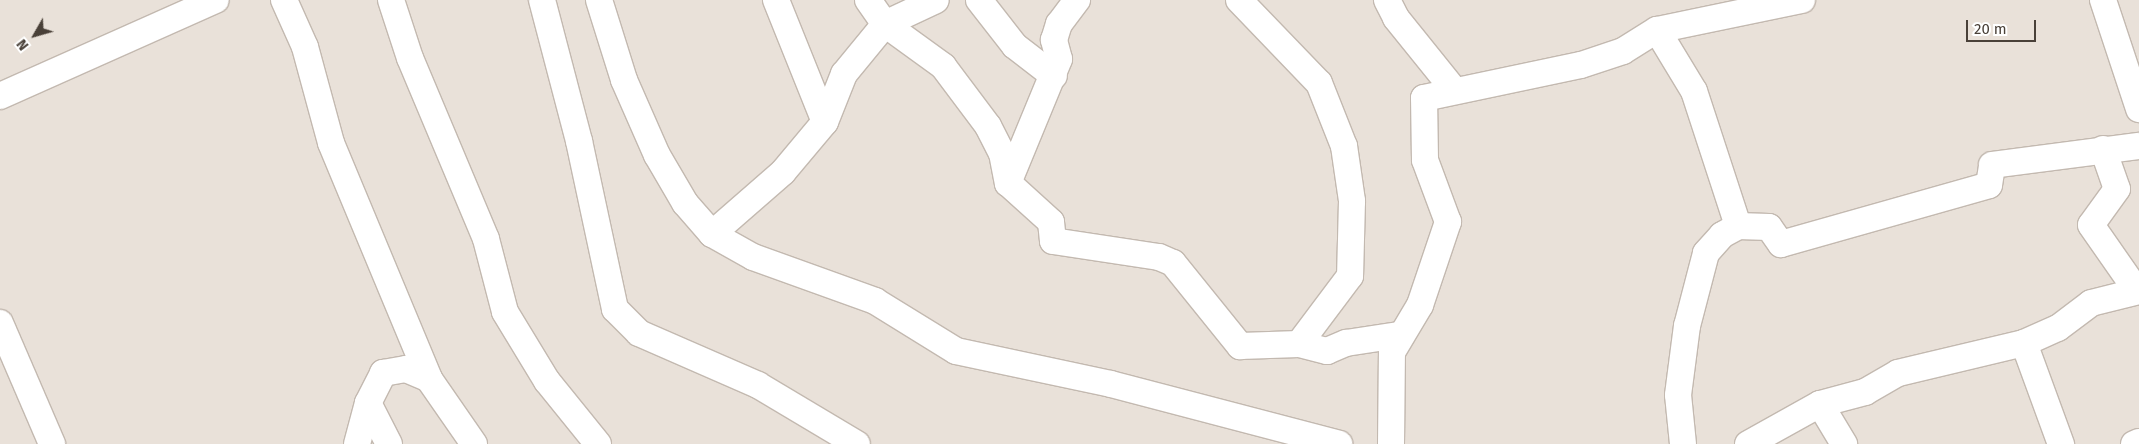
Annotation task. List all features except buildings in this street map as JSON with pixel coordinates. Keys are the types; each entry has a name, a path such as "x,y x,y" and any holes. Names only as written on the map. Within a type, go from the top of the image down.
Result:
{"street":[{"path":"0,96 216,0"},
{"path":"284,0 305,47 331,143 429,379 474,444"},
{"path":"391,0 410,58 486,239 505,312 546,381 598,444"},
{"path":"542,0 580,141 614,309 639,333 758,385 857,444"},
{"path":"599,0 624,80 657,155 685,203 712,234 753,257 875,301 956,351 1111,384 1339,444"},
{"path":"776,0 825,122"},
{"path":"868,0 885,24 943,66 988,126 1002,153 1008,183 1052,222 1053,241 1173,264 1240,346 1299,344 1327,351 1346,343 1398,335"},
{"path":"712,234 783,172 825,122 844,74 885,24 936,0"},
{"path":"979,0 1015,46 1054,76"},
{"path":"1008,183 1054,76 1059,59 1054,40 1059,24 1077,0"},
{"path":"1239,0 1318,83 1339,126 1347,162 1353,220 1350,276 1299,344"},
{"path":"1388,0 1396,18 1454,90"},
{"path":"1391,444 1390,370 1398,335 1420,305 1448,222 1425,160 1423,102 1428,95 1581,65 1623,50 1657,30 1802,0"},
{"path":"2103,0 2139,109"},
{"path":"1657,30 1690,83 1738,226"},
{"path":"1683,444 1678,394 1683,353 1703,262 1714,243 1738,226 1769,227 1781,244 1989,185 1992,165 2103,149 2139,146"},
{"path":"1748,444 1820,404 1866,392 1898,373 2024,343 2058,328 2091,303 2138,291 2091,225 2117,189 2103,149"},
{"path":"0,323 52,444"},
{"path":"2024,343 2061,444"},
{"path":"357,444 368,403 383,373 406,369 429,379"},
{"path":"368,403 389,444"},
{"path":"1820,404 1844,444"},
{"path":"2134,444 2139,442"}],"shaded area":[{"path":"0,0 2139,0 2139,444 0,444"}]}
